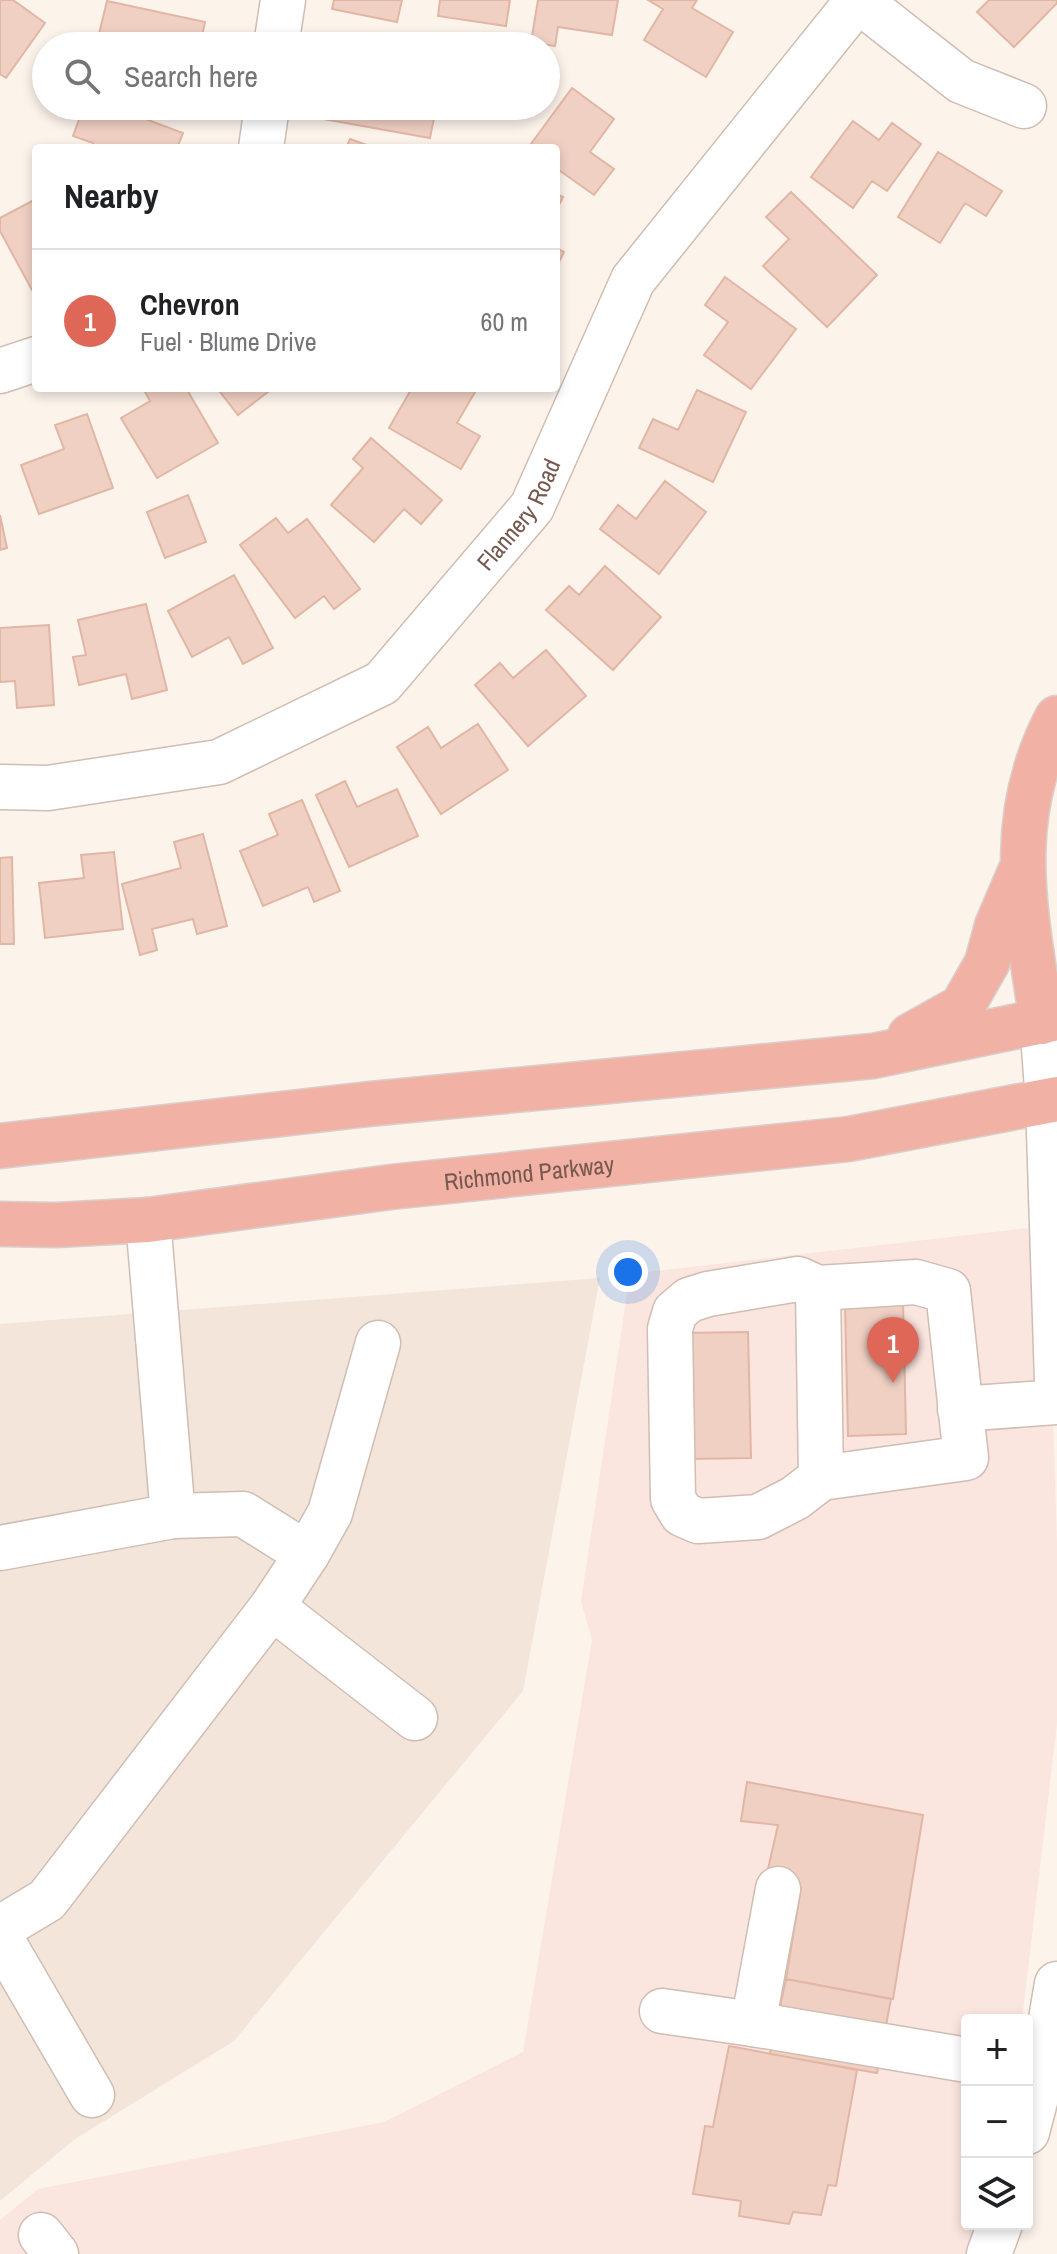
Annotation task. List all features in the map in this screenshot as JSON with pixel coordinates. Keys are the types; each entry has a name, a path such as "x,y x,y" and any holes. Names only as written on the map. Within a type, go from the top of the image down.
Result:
{"highway":[{"path":"0,1146 369,1104 873,1056 1049,1020 1021,870 1022,835 1040,750 1057,718"},
{"path":"873,1056 962,1007 987,963 997,926 1021,870"},
{"name":"Richmond Parkway","path":"0,1224 57,1225 148,1220 391,1187 849,1139 1053,1100"}],"street":[{"path":"278,32 283,0"},
{"path":"858,0 961,81 1024,106"},
{"name":"Flannery Road","path":"0,787 48,788 219,762 382,683 532,507 633,280 858,0"},
{"path":"262,144 265,120"},
{"path":"0,371 32,360"},
{"path":"1049,1020 1057,1381"},
{"path":"148,1220 173,1516"},
{"path":"798,1279 818,1288 916,1282 948,1291 966,1458 821,1478 795,1498 758,1517 698,1521 682,1514 673,1499 670,1329 675,1312 689,1300 708,1294 798,1279"},
{"path":"818,1288 821,1478"},
{"path":"0,1928 47,1900 272,1607 307,1554 330,1513 378,1343"},
{"path":"960,1409 1057,1402"},
{"path":"0,1548 173,1516 243,1514 307,1554"},
{"path":"272,1607 415,1718"},
{"path":"753,2024 778,1889"},
{"path":"0,1937 92,2095"},
{"path":"1034,2076 1057,1984"},
{"path":"662,2011 961,2059"},
{"path":"989,2254 998,2230"}],"shaded area":[{"path":"1047,1226 1057,1544 1057,1723 1023,2014 961,2014 961,2230 982,2230 975,2254 0,2254 0,2220 38,2189 384,2122 523,2052 592,1640 581,1601 630,1274"},
{"path":"600,1278 523,1691 234,2041 75,2139 0,2201 0,1324"}],"building":[{"path":"0,0 13,0 45,23 39,32 32,32 32,41 6,78 0,74"},
{"path":"334,0 402,0 397,22 332,9"},
{"path":"440,0 510,0 506,26 438,16"},
{"path":"538,0 618,0 612,35 558,27 557,32 533,32"},
{"path":"648,0 697,0 692,8 733,32 706,77 644,40 663,9"},
{"path":"989,0 1057,0 1057,3 1014,47 977,12"},
{"path":"107,1 205,22 203,32 99,32"},
{"path":"572,88 614,119 590,152 614,169 594,195 560,171 560,144 531,144 549,120 560,120 560,104"},
{"path":"79,120 148,120 183,133 179,144 93,144 73,136"},
{"path":"329,120 434,120 430,138"},
{"path":"853,121 879,140 892,123 921,144 887,191 872,181 853,208 811,177"},
{"path":"350,139 364,144 348,144"},
{"path":"938,152 1002,191 986,216 965,203 940,243 898,217"},
{"path":"791,192 877,275 827,327 763,266 789,239 766,217"},
{"path":"32,201 32,290 0,231 0,218"},
{"path":"725,277 796,329 751,389 704,355 728,322 705,305"},
{"path":"697,390 746,412 713,482 639,448 653,419 678,430"},
{"path":"145,392 188,392 218,443 157,478 121,418 150,401"},
{"path":"220,392 268,392 238,415"},
{"path":"410,392 475,392 457,423 480,436 461,469 389,428"},
{"path":"87,414 113,488 39,514 21,465 64,449 55,425"},
{"path":"371,438 442,500 421,524 404,509 374,542 331,505 363,468 353,459"},
{"path":"665,481 706,512 659,574 600,529 618,505 636,519"},
{"path":"188,495 206,542 165,558 147,512"},
{"path":"0,515 7,548 0,550"},
{"path":"276,518 288,533 307,519 360,589 334,609 324,596 295,618 240,545"},
{"path":"605,566 661,617 613,670 546,610 569,586 579,595"},
{"path":"234,575 273,648 243,664 229,637 192,657 168,611"},
{"path":"146,604 167,690 132,699 126,674 79,685 73,657 86,655 78,620"},
{"path":"49,625 54,705 17,708 15,681 0,682 0,628"},
{"path":"546,650 586,696 528,746 475,685 500,663 513,678"},
{"path":"478,724 508,770 441,814 397,747 428,727 441,748"},
{"path":"345,781 357,807 397,789 418,836 349,867 316,795"},
{"path":"302,800 340,891 314,902 308,887 263,906 240,851 278,835 269,814"},
{"path":"203,834 227,926 197,934 193,919 152,929 157,950 140,955 122,884 181,868 174,842"},
{"path":"114,852 123,929 45,938 39,883 84,878 81,855"},
{"path":"12,857 14,944 0,944 0,858"},
{"path":"903,1302 906,1434 848,1436 845,1304"},
{"path":"748,1332 751,1458 686,1459 683,1333"},
{"path":"747,1782 923,1815 893,1999 786,1979 801,1888 766,1878 778,1825 741,1821"},
{"path":"786,1979 891,1999 877,2073 770,2054"},
{"path":"729,2046 857,2070 836,2186 828,2185 821,2215 793,2212 789,2224 739,2216 741,2201 693,2194 705,2126 713,2127"}],"place":[{"name":"Chevron","path":"893,1383"}]}
